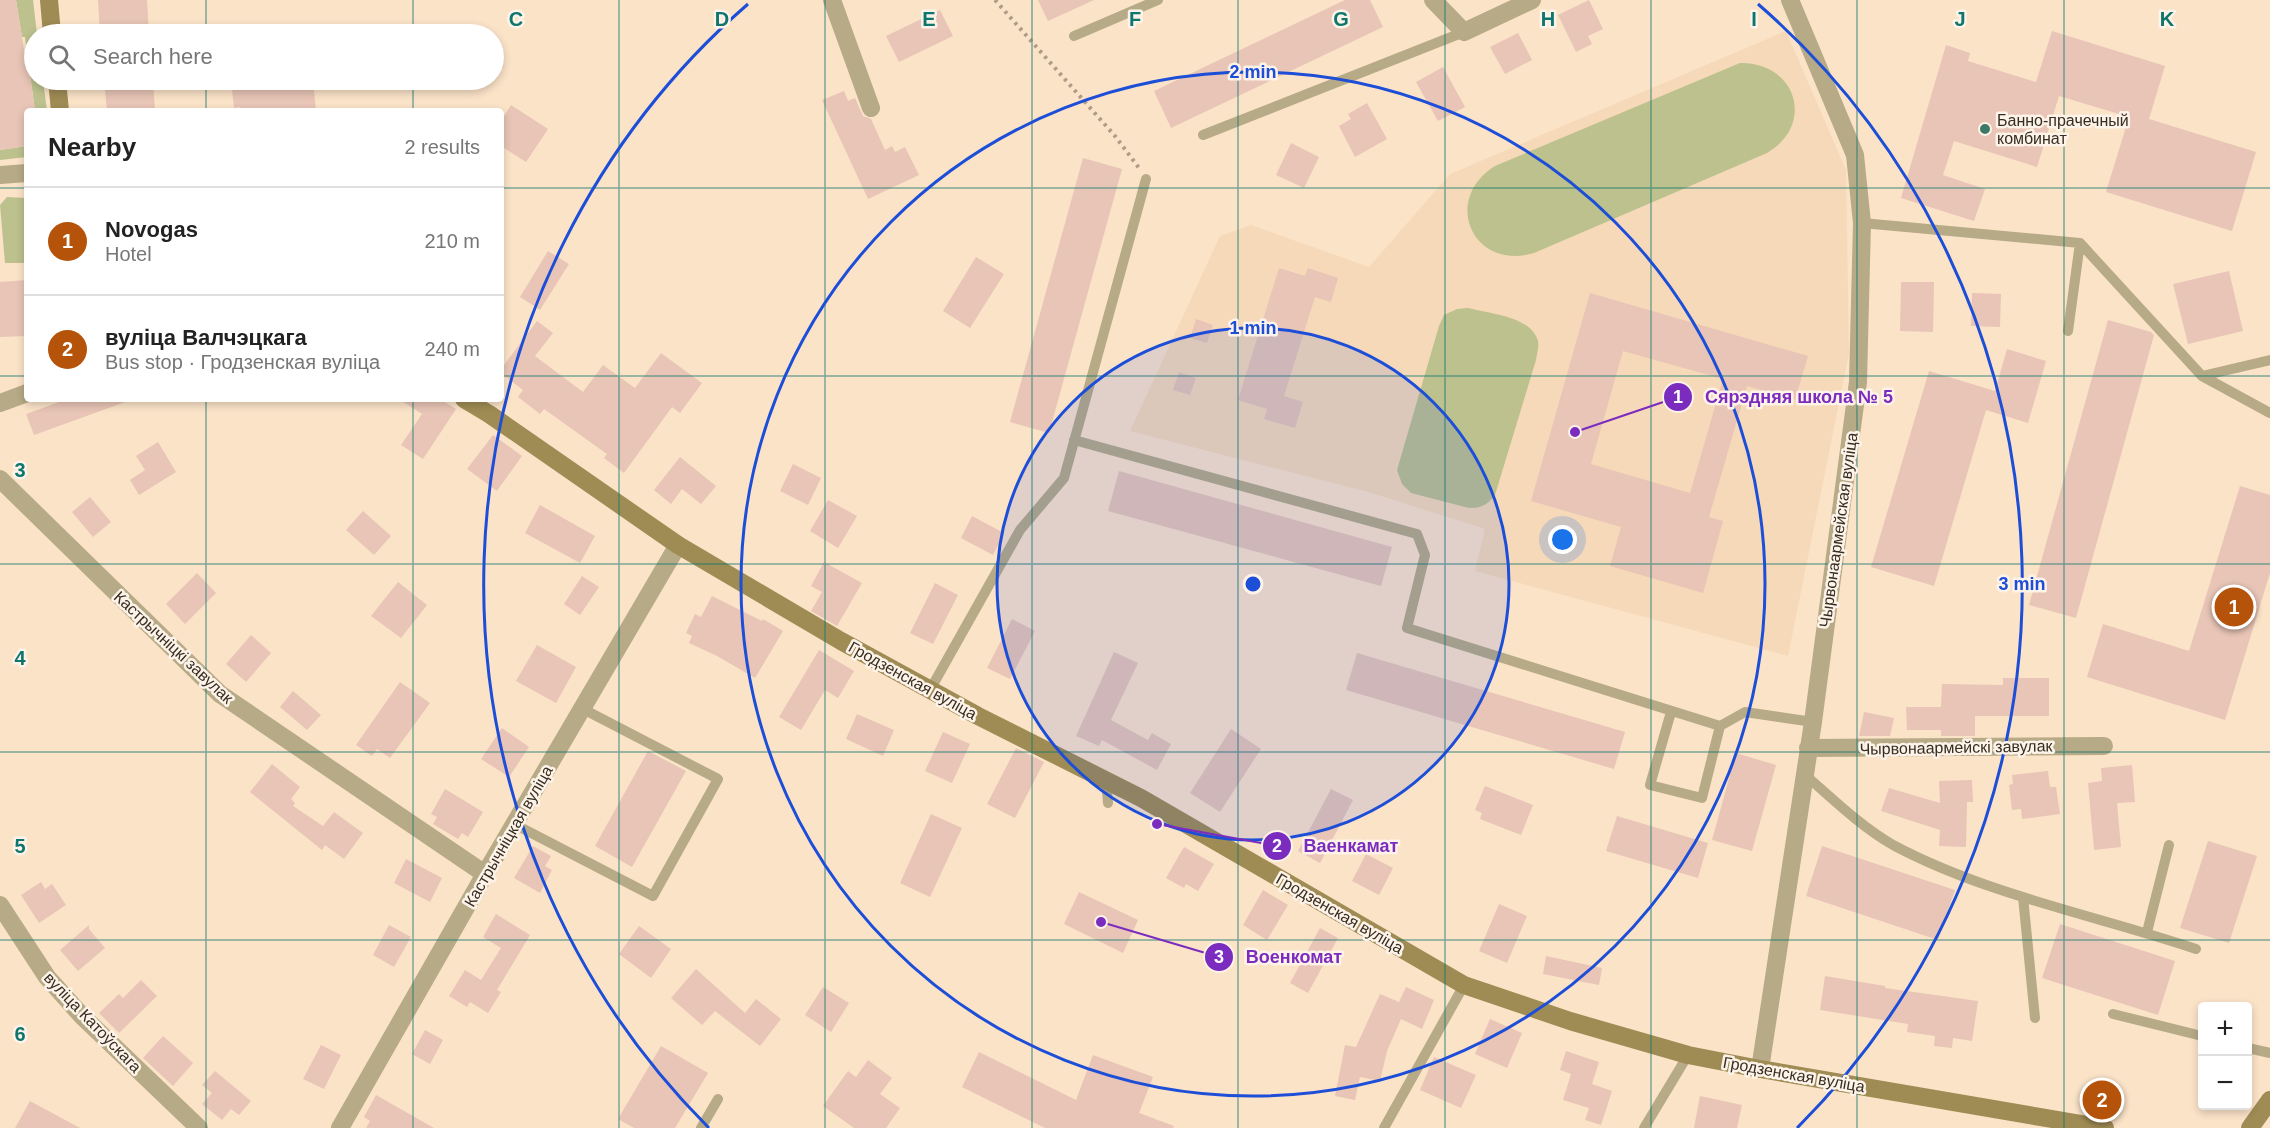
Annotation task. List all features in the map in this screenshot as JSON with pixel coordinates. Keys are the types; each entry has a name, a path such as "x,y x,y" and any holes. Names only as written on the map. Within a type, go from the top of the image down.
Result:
{"street":[{"path":"48,0 51,24"},
{"path":"832,0 871,108"},
{"path":"1433,0 1464,32 1532,0"},
{"name":"Чырвонаармейская вуліца","path":"1760,1069 1813,722 1858,382 1862,223 1855,155 1790,0"},
{"path":"58,90 60,108"},
{"path":"0,175 24,173"},
{"path":"0,403 24,394"},
{"name":"Гродзенская вуліца","path":"469,402 678,545 841,641 930,690 1141,798 1464,985 1570,1020 1689,1054 1760,1069 2104,1128"},
{"name":"Кастрычніцкі завулак","path":"0,479 220,694 484,874"},
{"name":"Кастрычніцкая вуліца","path":"340,1128 484,874 678,545"},
{"name":"Чырвонаармейскі завулак","path":"1808,748 2104,746"},
{"name":"вуліца Катоўскага","path":"0,905 47,977 82,1016 200,1128"},
{"path":"2250,1128 2270,1100"}],"lane":[{"path":"1074,36 1158,0"},
{"path":"1203,135 1464,32"},
{"path":"930,690 1020,530 1064,478 1146,179"},
{"path":"1862,223 2080,243 2202,376 2270,414"},
{"path":"2068,331 2080,243"},
{"path":"2202,376 2270,360"},
{"path":"1074,440 1417,534 1425,555 1407,628 1720,726 1745,712 1813,722"},
{"path":"514,824 653,896 718,780 583,709"},
{"path":"1671,712 1650,784 1702,798 1720,726"},
{"path":"1804,774 1852,817 1892,844 1936,865 2023,897 2147,932 2196,949"},
{"path":"1106,780 1108,803"},
{"path":"2147,932 2169,845"},
{"path":"2023,897 2035,1018"},
{"path":"1384,1128 1464,985"},
{"path":"2113,1014 2198,1035"},
{"path":"2252,1049 2270,1053"},
{"path":"1644,1128 1689,1054"},
{"path":"701,1128 718,1099"}],"path":[{"path":"995,0 1115,136 1146,179"}],"shaded area":[{"path":"1786,31 1846,170 1849,353 1788,656 1475,571 1485,529 1372,493 1130,431 1220,236 1251,225 1369,267 1450,174"}],"green space":[{"path":"16,0 33,0 36,24 24,24 24,37 22,37"},
{"path":"1740,63 1759,65 1775,73 1786,83 1793,97 1795,112 1791,127 1782,141 1767,153 1534,253 1513,256 1495,252 1481,242 1471,229 1468,213 1470,196 1479,180 1495,166"},
{"path":"32,90 44,90 47,108 35,108"},
{"path":"24,146 24,157 0,160 0,150"},
{"path":"7,197 24,198 24,263 5,263 0,205"},
{"path":"1468,308 1519,321 1534,333 1538,341 1536,360 1495,495 1484,505 1469,508 1411,493 1402,484 1397,470 1439,326 1444,315 1457,309"}],"building":[{"path":"0,0 16,0 24,50 24,90 32,90 35,108 24,108 24,146 0,150"},
{"path":"98,0 147,0 148,24 99,24"},
{"path":"1038,0 1094,0 1048,21"},
{"path":"1345,0 1370,0 1383,27 1171,128 1154,91"},
{"path":"1589,0 1603,29 1588,36 1592,44 1576,52 1558,15"},
{"path":"940,10 953,36 899,62 886,36"},
{"name":"Банно-прачечный комбинат","path":"2052,31 2165,66 2149,119 2256,152 2232,231 2106,192 2129,117 2059,96 2037,167 1954,141 1943,175 1985,189 1974,221 1901,198 1946,45 1970,53 1968,61 2036,82"},
{"path":"1518,33 1532,60 1505,74 1490,47"},
{"path":"1443,67 1465,107 1438,121 1416,82"},
{"path":"105,90 154,90 155,108 107,108"},
{"path":"232,90 314,90 316,108 234,108"},
{"path":"844,91 848,101 855,98 863,116 871,119 885,150 892,146 895,152 905,147 919,175 868,199 822,100"},
{"path":"1367,103 1387,139 1355,157 1339,126 1351,119 1348,114"},
{"path":"511,105 548,129 526,162 504,148 504,116"},
{"path":"1291,143 1319,157 1304,188 1276,175"},
{"path":"1083,158 1122,169 1049,433 1010,422"},
{"path":"548,251 569,264 540,310 520,297"},
{"path":"976,257 1004,274 970,328 943,311"},
{"path":"1279,268 1305,276 1308,268 1338,278 1331,302 1315,297 1284,396 1303,402 1295,428 1264,419 1267,409 1238,400"},
{"path":"2229,271 2243,331 2188,344 2173,284"},
{"path":"24,280 24,336 0,337 0,282"},
{"path":"1901,282 1934,282 1933,332 1900,331"},
{"path":"1590,293 1808,356 1795,400 1747,386 1709,517 1723,521 1703,593 1610,566 1621,527 1531,501","holes":["1623,351 1723,379 1690,493 1591,464"]},
{"path":"1972,293 2001,294 2000,327 1971,326"},
{"path":"1196,319 1213,325 1207,343 1190,338"},
{"path":"2108,320 2151,332 2154,335 2076,618 2029,605"},
{"path":"537,321 553,333 535,356 583,392 603,365 635,388 661,353 702,383 680,413 672,407 624,473 604,458 607,454 544,409 540,414 518,397 523,390 504,375 504,365"},
{"path":"2007,349 2046,361 2028,423 1986,410 1934,586 1871,567 1929,371 1995,391"},
{"path":"1179,372 1196,378 1190,395 1173,390"},
{"path":"60,402 125,402 34,435 26,414"},
{"path":"404,402 445,402 456,409 423,459 401,445 422,414"},
{"path":"493,435 522,456 497,491 467,469"},
{"path":"158,442 176,472 139,495 130,480 145,470 136,456"},
{"path":"680,457 716,486 701,504 682,489 671,504 654,490"},
{"path":"793,464 821,478 808,505 780,491"},
{"path":"1119,471 1392,547 1381,586 1108,511"},
{"path":"2240,486 2270,495 2270,573 2225,720 2087,677 2103,624 2189,651"},
{"path":"90,497 111,522 93,537 72,512"},
{"path":"828,500 857,516 838,548 810,531"},
{"path":"540,505 595,536 580,563 525,533"},
{"path":"363,511 391,536 374,555 346,530"},
{"path":"972,516 1004,533 993,555 961,538"},
{"path":"824,562 862,583 837,626 811,611 822,592 811,586"},
{"path":"197,573 216,593 185,624 166,604"},
{"path":"582,576 599,587 580,615 564,604"},
{"path":"398,582 427,605 401,638 371,616"},
{"path":"935,583 958,595 933,644 910,633"},
{"path":"712,596 762,621 763,619 783,631 755,678 689,643 692,636 686,633 695,614 701,617"},
{"path":"1012,619 1035,631 1010,679 987,668"},
{"path":"251,635 271,653 246,682 226,664"},
{"path":"537,645 576,667 556,703 516,681"},
{"path":"819,650 854,671 838,698 825,690 801,730 779,717"},
{"path":"1114,652 1138,663 1111,720 1148,740 1152,733 1171,744 1157,770 1102,740 1099,746 1076,736"},
{"path":"1357,653 1625,732 1614,769 1346,690"},
{"path":"2003,678 2049,678 2049,716 1975,716 1975,736 1941,736 1941,730 1907,730 1906,707 1941,707 1942,684 2003,685"},
{"path":"400,682 430,703 390,758 377,749 372,756 356,745"},
{"path":"293,691 321,715 307,730 280,707"},
{"path":"1864,712 1894,718 1890,736 1859,736"},
{"path":"857,714 894,730 883,756 846,739"},
{"path":"502,728 529,747 509,777 481,759"},
{"path":"1231,729 1261,749 1220,812 1190,793"},
{"path":"943,732 970,744 952,783 925,771"},
{"path":"1016,748 1044,762 1015,818 987,804"},
{"path":"648,751 686,771 632,867 595,846"},
{"path":"1736,753 1776,765 1752,851 1712,840"},
{"path":"272,764 300,787 291,799 295,803 293,806 323,826 334,812 363,833 344,859 325,845 322,850 250,792"},
{"path":"2132,765 2135,802 2117,803 2121,847 2094,850 2088,783 2102,781 2101,768"},
{"path":"2048,771 2050,787 2056,787 2060,814 2022,819 2021,809 2012,810 2009,785 2013,784 2012,775"},
{"path":"1972,780 1973,802 1967,802 1966,847 1939,846 1940,830 1881,811 1889,788 1940,803 1939,781"},
{"path":"1485,786 1533,805 1521,835 1480,819 1482,813 1475,810"},
{"path":"445,789 483,812 468,837 462,833 458,839 433,824 437,817 431,814"},
{"path":"1331,789 1353,800 1320,863 1298,851"},
{"path":"931,814 962,828 930,897 900,883"},
{"path":"1617,816 1708,843 1698,878 1606,851"},
{"path":"2208,841 2257,856 2229,943 2180,928"},
{"path":"533,846 551,856 545,866 552,870 540,893 514,878"},
{"path":"1822,846 1955,890 1938,940 1806,896"},
{"path":"1184,847 1214,864 1198,891 1186,884 1184,888 1166,878"},
{"path":"1366,854 1393,868 1379,895 1352,881"},
{"path":"406,859 442,878 430,902 394,883"},
{"path":"41,882 45,889 52,884 66,905 39,923 21,895"},
{"path":"1263,890 1288,905 1267,940 1243,925"},
{"path":"1079,892 1138,920 1123,953 1064,924"},
{"path":"1499,904 1527,916 1507,963 1479,951"},
{"path":"496,914 530,935 497,990 501,992 488,1013 470,1002 467,1007 449,996 465,970 481,980 501,948 483,937"},
{"path":"2060,924 2175,961 2158,1015 2042,978"},
{"path":"89,925 89,929 105,948 78,971 60,950"},
{"path":"389,925 411,937 394,967 373,955"},
{"path":"639,926 671,949 651,978 619,954"},
{"path":"1320,928 1338,938 1308,993 1290,983"},
{"path":"1546,956 1602,968 1599,985 1543,974"},
{"path":"696,969 745,1013 756,999 781,1019 760,1046 715,1011 702,1025 671,998"},
{"path":"1825,976 1885,986 1885,988 1978,1001 1972,1041 1953,1038 1952,1048 1934,1046 1935,1036 1907,1032 1908,1024 1820,1010"},
{"path":"141,980 157,996 119,1033 99,1013 119,994 123,998"},
{"path":"823,987 849,1003 831,1032 805,1015"},
{"path":"1406,987 1434,1000 1422,1029 1401,1019 1387,1051 1380,1081 1360,1077 1355,1100 1335,1096 1345,1045 1356,1047 1380,994 1399,1002"},
{"path":"1490,1019 1522,1033 1507,1068 1475,1054"},
{"path":"425,1030 443,1040 430,1064 412,1054"},
{"path":"163,1036 193,1063 173,1086 143,1058"},
{"path":"321,1045 341,1055 324,1089 303,1079"},
{"path":"661,1046 708,1073 675,1128 634,1128 618,1119"},
{"path":"1566,1051 1599,1062 1592,1084 1612,1091 1601,1125 1585,1120 1589,1108 1563,1100 1571,1074 1560,1070"},
{"path":"979,1052 1076,1100 1093,1055 1153,1077 1139,1113 1174,1126 1173,1128 1045,1128 962,1087"},
{"path":"1434,1057 1476,1075 1461,1108 1420,1090"},
{"path":"868,1060 892,1078 880,1094 900,1108 886,1128 854,1128 823,1106 848,1071 856,1077"},
{"path":"215,1071 251,1101 239,1115 231,1109 222,1120 202,1104 212,1093 202,1085"},
{"path":"376,1095 434,1128 366,1128 370,1121 364,1117"},
{"path":"1700,1096 1742,1105 1737,1128 1694,1128"},
{"path":"30,1101 80,1128 15,1128"}],"place":[{"name":"Банно-прачечный комбинат","path":"1985,129"},
{"name":"Сярэдняя школа № 5","path":"1575,432"},
{"name":"Novogas","path":"2234,607"},
{"name":"Ваенкамат","path":"1157,824"},
{"name":"Военкомат","path":"1101,922"},
{"name":"вуліца Валчэцкага","path":"2102,1100"}]}
